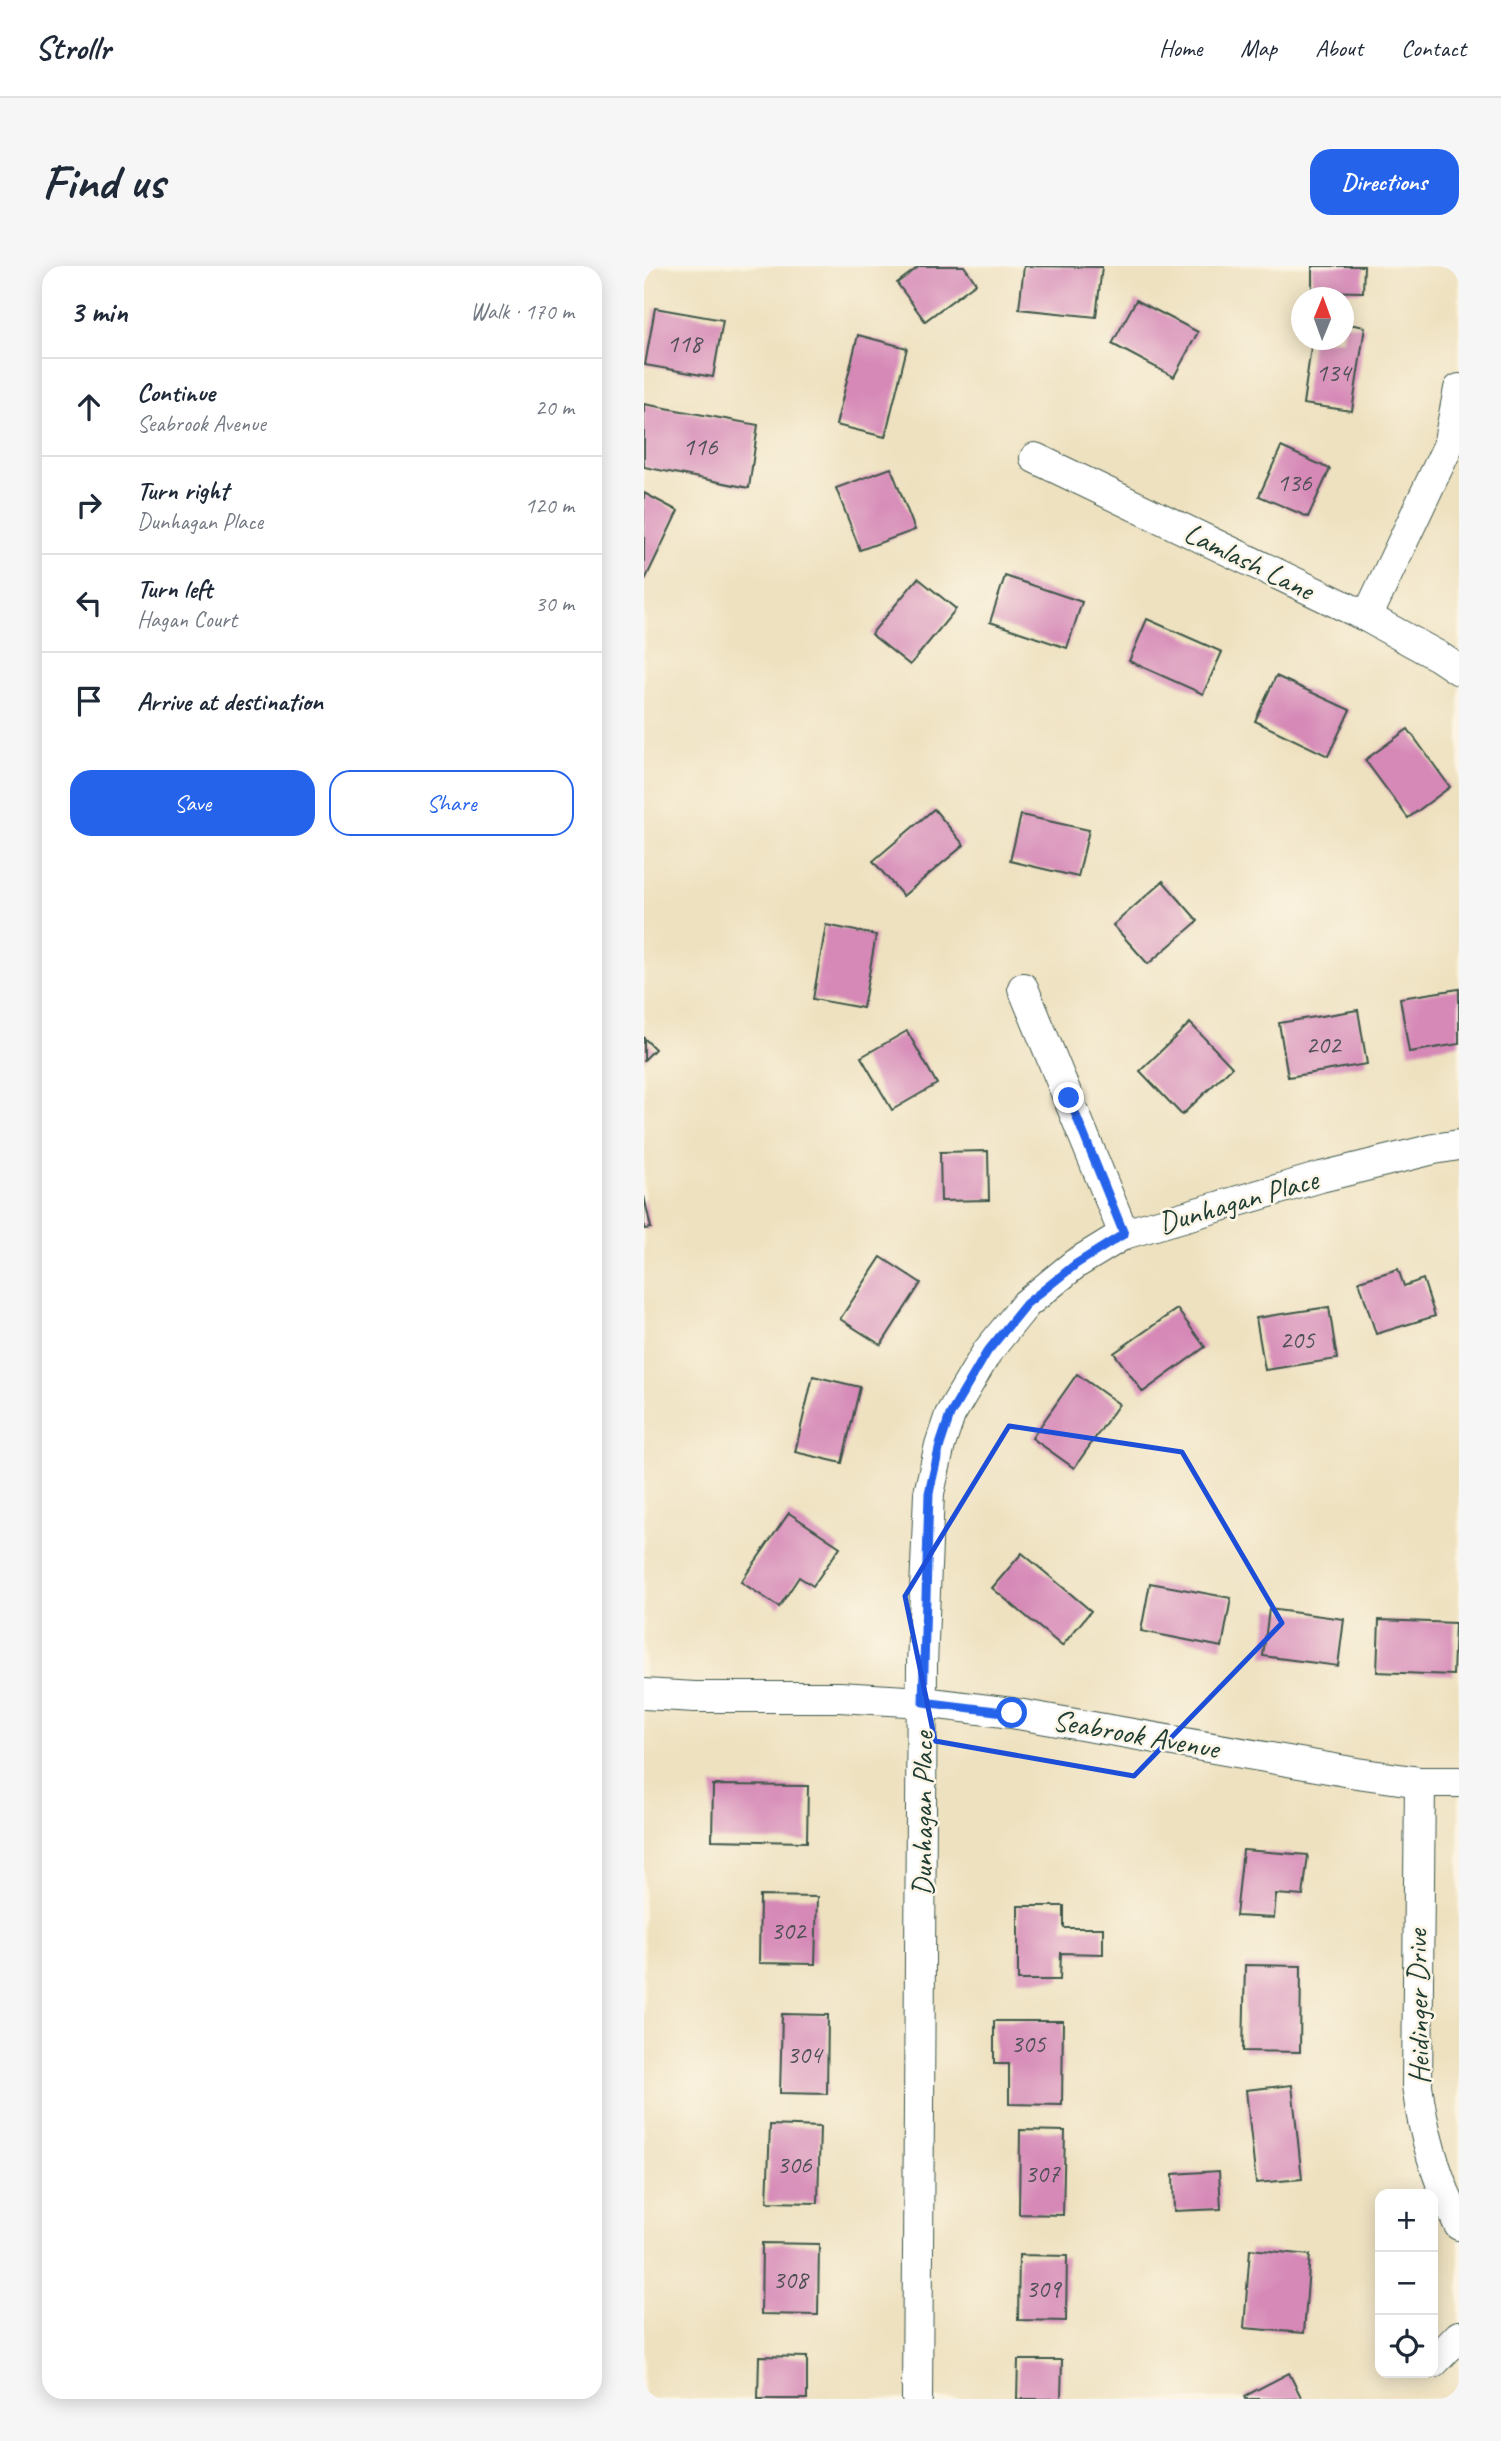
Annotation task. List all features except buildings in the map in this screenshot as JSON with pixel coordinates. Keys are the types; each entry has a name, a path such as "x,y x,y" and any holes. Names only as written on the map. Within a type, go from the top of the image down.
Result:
{"street":[{"path":"1367,617 1454,448 1459,388"},
{"name":"Lamlash Lane","path":"1035,458 1367,617 1459,670"},
{"path":"1023,988 1124,1234"},
{"name":"Dunhagan Place","path":"917,2399 923,1702 929,1493 950,1415 987,1352 1026,1304 1076,1264 1124,1234 1298,1183 1459,1145"},
{"name":"Seabrook Avenue","path":"644,1694 695,1697 839,1697 923,1702 1012,1713 1357,1773 1420,1782 1459,1782"},
{"name":"Heidinger Drive","path":"1420,1782 1417,2085 1429,2151 1443,2193 1459,2225"},
{"path":"1438,2358 1459,2336"}],"highlighted area":[{"path":"1009,1426 1182,1452 1282,1623 1134,1776 935,1741 905,1596"}],"route":[{"path":"1012,1713 923,1702 929,1493 950,1415 987,1352 1026,1304 1076,1264 1124,1234 1069,1098"}]}
